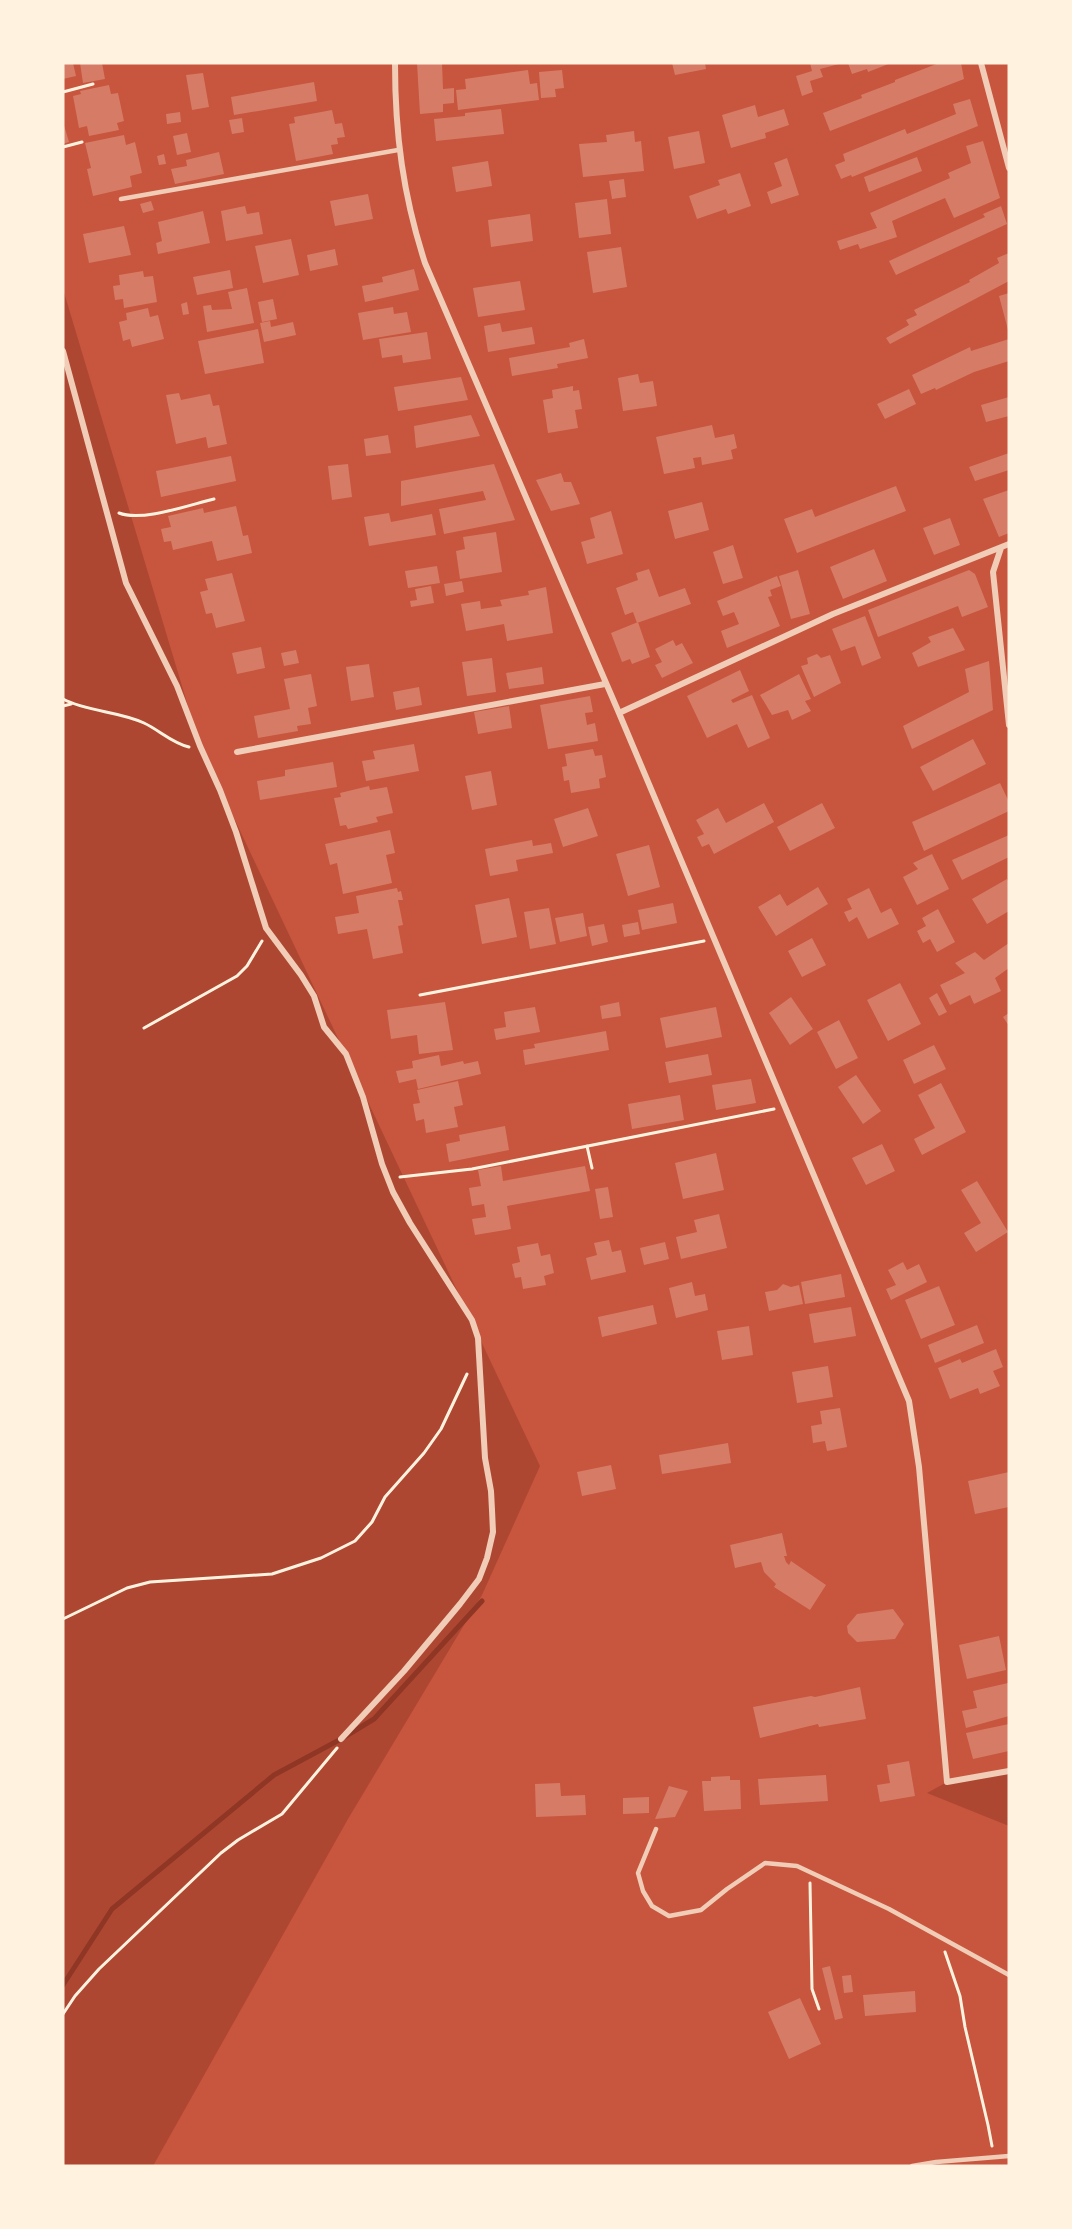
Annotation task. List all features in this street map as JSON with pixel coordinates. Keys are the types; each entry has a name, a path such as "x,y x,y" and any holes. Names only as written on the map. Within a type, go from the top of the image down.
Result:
{"street":[{"path":"395,63 398,150 408,207 425,263 619,713 909,1401 919,1467 947,1782 1009,1771"},
{"path":"981,63 1009,168"},
{"path":"63,351 126,584 177,686 236,832 266,928 314,996 324,1027 346,1054 353,1069 388,1179 410,1223 472,1320 478,1338 485,1458 491,1491 493,1532 487,1558 479,1579 460,1604 404,1671 341,1739"},
{"path":"619,713 833,614 1009,544"},
{"path":"1001,548 993,572 1009,725"},
{"path":"237,752 605,684"}],"lane":[{"path":"121,200 398,150"},
{"path":"656,1829 638,1873 643,1891 652,1906 669,1916 701,1910 765,1863 797,1866 889,1909 1009,1975"},
{"path":"912,2166 1009,2156"}],"path":[{"path":"63,92 93,84"},
{"path":"63,147 81,142"},
{"path":"106,508 127,516 154,513 214,500"},
{"path":"63,699 73,704 144,723 191,748 200,746"},
{"path":"63,706 73,704"},
{"path":"144,1028 237,976 247,966 263,940 266,928"},
{"path":"420,995 714,939"},
{"path":"388,1179 472,1169 785,1106"},
{"path":"587,1146 592,1168"},
{"path":"63,1619 127,1588 142,1584 272,1574 321,1558 355,1541 372,1522 385,1497 424,1453 441,1429 464,1378 480,1352"},
{"path":"63,2014 75,1996 99,1969 221,1853 237,1840 282,1815 332,1754 341,1739"},
{"path":"809,1872 812,1989 819,2008"},
{"path":"941,1938 960,1996 993,2157"}],"shaded area":[{"path":"63,289 200,746 540,1466 482,1595 348,1819 153,2166 63,2166"},
{"path":"1009,1771 1009,1826 927,1793 947,1782"}],"building":[{"path":"63,63 73,63 76,76 63,79"},
{"path":"80,63 102,63 105,79 83,83"},
{"path":"417,63 442,63 443,89 454,88 454,103 443,104 443,112 420,114"},
{"path":"672,63 705,63 706,69 675,75"},
{"path":"810,63 839,64 820,69 823,77 810,81 813,92 802,96 796,76 812,71"},
{"path":"848,63 891,63 868,72 867,69 852,74"},
{"path":"939,63 961,63 964,79 830,131 823,113 862,98 861,95 895,82 895,80"},
{"path":"528,70 530,84 537,83 539,100 458,110 456,90 466,89 465,79"},
{"path":"562,70 564,88 555,89 556,97 541,98 539,72"},
{"path":"203,73 209,107 192,110 186,75"},
{"path":"314,82 317,101 234,115 231,97"},
{"path":"109,85 111,94 118,93 124,121 117,123 119,130 89,136 87,126 79,128 73,96 81,94 80,91"},
{"path":"970,99 978,126 852,177 851,175 841,179 835,165 845,161 843,154 905,129 907,134 956,114 953,104"},
{"path":"755,105 758,117 784,109 789,125 765,133 766,138 731,148 722,115"},
{"path":"501,109 504,134 436,141 434,119"},
{"path":"332,110 335,124 342,123 345,137 337,138 338,144 331,145 333,154 296,161 289,124 295,123 294,117"},
{"path":"180,112 181,122 167,124 166,114"},
{"path":"242,118 244,132 232,134 229,120"},
{"path":"63,122 69,142 63,144"},
{"path":"634,131 635,142 641,141 644,171 583,177 579,144 607,142 606,135"},
{"path":"699,131 705,163 674,169 668,137"},
{"path":"187,133 191,152 177,155 173,136"},
{"path":"124,135 126,145 135,142 142,173 130,176 132,187 93,196 87,169 91,168 85,143"},
{"path":"983,141 1000,198 954,218 945,198 892,221 897,237 860,249 858,244 840,250 837,241 877,228 870,213 950,178 948,173 971,163 966,146"},
{"path":"219,152 224,174 175,184 171,169 187,166 186,160"},
{"path":"164,154 166,164 159,165 157,156"},
{"path":"917,157 922,171 869,192 864,177"},
{"path":"787,158 799,195 771,204 767,192 782,186 774,163"},
{"path":"488,161 492,186 456,192 452,167"},
{"path":"740,173 751,206 728,214 726,209 697,219 689,196 720,185 718,180"},
{"path":"624,179 626,197 612,199 609,181"},
{"path":"368,194 373,219 335,226 330,201"},
{"path":"607,199 611,234 579,238 575,203"},
{"path":"151,201 154,210 143,213 140,204"},
{"path":"245,206 247,214 259,212 263,234 226,241 221,211"},
{"path":"1001,206 1007,224 896,275 889,261 985,217 983,214"},
{"path":"203,211 210,243 158,254 156,243 162,241 158,222"},
{"path":"530,214 533,241 491,247 488,220"},
{"path":"124,226 131,255 89,263 83,234"},
{"path":"291,239 299,275 263,283 255,246"},
{"path":"621,247 627,287 593,293 587,252"},
{"path":"335,249 338,265 310,271 307,255"},
{"path":"1009,253 1009,281 890,344 886,338 909,325 906,320 917,315 914,310 970,282 969,280 999,263 997,258"},
{"path":"414,269 419,290 365,302 362,286 383,282 382,277"},
{"path":"230,270 233,288 197,295 193,277"},
{"path":"143,271 144,277 153,276 157,302 124,308 123,299 115,300 113,286 120,285 119,275"},
{"path":"520,281 525,310 478,317 473,288"},
{"path":"247,288 254,323 207,332 203,306 211,305 212,310 232,309 228,292"},
{"path":"1009,293 1009,330 1008,330 999,296"},
{"path":"273,299 277,319 262,322 258,302"},
{"path":"187,302 189,314 183,315 181,304"},
{"path":"393,307 394,314 407,312 411,332 363,340 358,313"},
{"path":"148,308 150,317 158,315 164,339 132,347 130,339 123,341 119,322 127,320 126,313"},
{"path":"270,321 271,327 293,322 296,335 264,342 260,323"},
{"path":"500,323 502,332 532,327 535,344 488,352 484,326"},
{"path":"258,329 264,363 205,374 198,341"},
{"path":"427,332 431,359 403,363 402,355 382,358 379,339"},
{"path":"584,339 588,358 557,364 558,368 512,376 509,358 570,347 569,343"},
{"path":"1009,339 1009,361 974,372 936,390 935,388 921,394 912,375 970,347 971,351"},
{"path":"638,374 640,383 653,381 657,406 623,411 618,378"},
{"path":"461,377 468,400 398,411 394,387"},
{"path":"573,386 573,391 579,390 582,409 575,410 578,428 548,433 543,400 553,398 552,390"},
{"path":"909,389 916,404 885,419 877,404"},
{"path":"179,393 181,400 210,394 213,406 219,405 227,444 208,448 206,437 176,444 166,395"},
{"path":"1009,397 1009,416 986,422 981,405"},
{"path":"471,415 480,436 416,448 414,426"},
{"path":"712,425 715,438 734,434 737,448 731,450 733,459 702,465 701,457 693,458 695,468 664,474 656,437"},
{"path":"388,435 391,453 366,456 364,439"},
{"path":"1009,453 1009,470 975,481 969,467"},
{"path":"231,456 236,481 161,497 156,471"},
{"path":"348,464 352,497 332,500 328,466"},
{"path":"494,464 515,520 444,534 439,509 486,500 483,491 401,506 401,481"},
{"path":"561,473 564,482 571,482 580,504 551,511 536,480"},
{"path":"896,486 906,511 797,553 784,519 812,509 815,517"},
{"path":"1009,490 1009,533 999,537 983,499"},
{"path":"702,502 709,530 675,539 668,511"},
{"path":"236,506 243,536 248,535 252,553 217,561 212,541 173,550 171,541 164,542 161,529 171,527 168,516 203,508 204,513"},
{"path":"611,511 623,554 587,564 581,542 595,538 590,518"},
{"path":"389,513 391,522 432,514 436,535 369,546 364,517"},
{"path":"950,518 960,545 934,555 923,528"},
{"path":"496,532 502,572 460,579 456,551 465,549 463,537"},
{"path":"733,545 743,578 723,584 713,552"},
{"path":"874,549 887,581 843,599 830,567"},
{"path":"437,566 440,583 408,588 405,571"},
{"path":"649,569 659,597 685,588 691,604 637,623 633,612 625,615 616,588 638,580 636,573"},
{"path":"798,570 810,614 791,619 779,576"},
{"path":"969,570 975,574 988,607 962,617 958,606 878,637 868,610"},
{"path":"232,573 245,621 216,628 212,613 206,614 200,592 208,590 205,579"},
{"path":"777,576 781,586 770,590 772,596 768,597 780,626 727,648 721,631 739,624 734,612 723,616 717,601"},
{"path":"462,581 464,592 446,596 444,584"},
{"path":"431,586 434,603 411,607 410,601 417,600 415,589"},
{"path":"546,587 553,633 507,641 504,624 466,631 461,604 480,601 481,609 502,606 500,600 529,595 528,591"},
{"path":"865,616 881,658 862,666 855,646 841,651 832,629"},
{"path":"638,622 650,657 632,664 630,659 622,662 611,633"},
{"path":"953,628 965,650 918,667 912,653 931,642 928,637"},
{"path":"673,640 676,646 682,643 693,663 662,678 655,665 662,662 655,649"},
{"path":"261,647 265,668 237,674 232,653"},
{"path":"296,650 299,663 284,666 281,653"},
{"path":"817,654 821,658 830,655 841,683 814,697 801,666 808,664 807,658"},
{"path":"492,658 496,692 467,696 462,662"},
{"path":"989,661 993,710 912,749 903,726 969,692 965,669"},
{"path":"369,664 374,697 351,701 346,667"},
{"path":"542,667 544,684 509,689 506,673"},
{"path":"740,670 749,691 731,700 733,703 752,695 770,738 748,748 737,724 707,738 687,696"},
{"path":"311,674 317,706 308,708 311,724 297,726 298,731 258,738 254,716 290,709 284,679"},
{"path":"799,674 811,699 805,701 811,711 792,720 788,710 772,715 760,695"},
{"path":"419,687 422,705 396,710 393,692"},
{"path":"590,696 593,712 585,713 587,725 595,723 598,741 548,749 540,705"},
{"path":"509,706 512,728 478,734 474,712"},
{"path":"973,739 986,764 933,791 920,767"},
{"path":"414,744 419,771 366,781 362,761 375,759 373,751"},
{"path":"593,749 595,756 602,755 606,777 599,779 600,788 571,793 569,780 564,781 562,767 567,766 565,754"},
{"path":"333,762 337,787 260,800 257,781 285,776 285,770"},
{"path":"491,771 497,805 472,810 465,776"},
{"path":"1000,783 1009,802 1009,811 924,851 912,822"},
{"path":"369,786 370,790 387,787 393,813 376,817 378,822 348,829 346,825 340,826 334,798 341,797 340,793"},
{"path":"764,803 774,822 714,854 709,844 702,847 697,837 704,834 696,820 718,808 726,823"},
{"path":"822,803 835,828 790,851 777,827"},
{"path":"588,808 598,836 563,847 554,819"},
{"path":"390,830 395,853 386,855 392,883 343,894 337,863 330,865 325,844"},
{"path":"1009,835 1009,857 962,880 952,860"},
{"path":"532,840 533,846 551,843 553,853 516,860 518,871 490,876 485,849"},
{"path":"649,845 660,887 628,896 616,854"},
{"path":"932,854 949,889 917,905 903,877 918,869 913,863"},
{"path":"1007,879 1009,911 987,924 972,899"},
{"path":"818,887 828,904 776,936 758,907 780,894 787,906"},
{"path":"397,888 398,892 401,891 403,900 398,900 403,925 398,926 403,953 373,959 367,929 338,934 335,917 359,913 356,896"},
{"path":"869,888 881,913 891,908 899,924 868,939 857,917 849,922 844,912 852,909 847,899"},
{"path":"509,898 517,937 482,944 475,905"},
{"path":"673,903 677,923 642,930 638,910"},
{"path":"549,908 556,944 530,949 524,912"},
{"path":"938,909 955,942 937,952 930,939 923,943 917,931 926,926 922,918"},
{"path":"583,913 587,936 560,942 555,918"},
{"path":"638,922 640,934 624,937 622,925"},
{"path":"604,924 608,942 592,946 588,927"},
{"path":"812,938 826,965 802,977 788,951"},
{"path":"1009,943 1009,968 995,978 1001,991 974,1004 970,995 950,1005 940,985 965,973 955,963 975,952 984,960"},
{"path":"900,983 921,1024 888,1041 867,1000"},
{"path":"937,993 947,1012 939,1016 929,998"},
{"path":"791,997 813,1029 790,1045 769,1013"},
{"path":"445,1002 453,1050 419,1054 417,1035 391,1039 387,1010"},
{"path":"619,1002 621,1016 602,1019 600,1006"},
{"path":"535,1007 540,1032 496,1040 494,1029 506,1027 504,1012"},
{"path":"716,1007 722,1037 666,1048 660,1018"},
{"path":"1009,1013 1009,1026 1003,1017"},
{"path":"839,1020 858,1058 836,1069 817,1032"},
{"path":"606,1031 609,1050 525,1065 523,1050 535,1048 534,1044"},
{"path":"934,1045 946,1069 914,1084 903,1060"},
{"path":"708,1054 712,1075 669,1083 665,1062"},
{"path":"439,1055 441,1066 463,1061 464,1064 478,1061 481,1074 418,1089 416,1079 399,1083 396,1071 413,1068 412,1061"},
{"path":"856,1075 881,1111 863,1124 838,1087"},
{"path":"751,1079 756,1103 716,1110 712,1085"},
{"path":"458,1081 463,1105 454,1107 458,1127 426,1133 424,1119 416,1121 413,1104 420,1103 417,1090"},
{"path":"941,1083 966,1132 922,1155 914,1139 935,1128 918,1095"},
{"path":"680,1095 684,1120 632,1129 628,1104"},
{"path":"505,1126 509,1150 449,1162 446,1144 460,1141 459,1135"},
{"path":"882,1144 895,1171 866,1185 852,1158"},
{"path":"716,1153 724,1190 683,1199 675,1163"},
{"path":"501,1166 503,1181 585,1166 590,1191 507,1206 511,1229 475,1235 472,1219 486,1217 484,1204 472,1206 469,1188 481,1186 478,1170"},
{"path":"977,1181 1008,1232 976,1252 964,1233 981,1223 961,1190"},
{"path":"608,1187 613,1217 600,1219 595,1189"},
{"path":"719,1214 727,1248 681,1259 676,1237 697,1232 694,1220"},
{"path":"609,1240 612,1252 621,1250 626,1272 591,1280 586,1258 597,1255 594,1243"},
{"path":"665,1242 669,1259 644,1265 640,1248"},
{"path":"538,1243 541,1256 550,1254 554,1273 544,1276 546,1285 523,1289 521,1277 515,1278 512,1264 520,1262 517,1247"},
{"path":"903,1262 907,1270 919,1264 927,1282 891,1300 886,1289 896,1285 888,1270"},
{"path":"841,1274 845,1297 805,1304 801,1282"},
{"path":"692,1282 695,1296 705,1294 708,1310 676,1318 669,1288"},
{"path":"783,1284 791,1287 799,1285 803,1304 769,1311 765,1292 777,1290"},
{"path":"939,1286 955,1325 921,1339 905,1300"},
{"path":"653,1305 657,1324 602,1337 598,1317"},
{"path":"851,1307 856,1336 814,1343 809,1314"},
{"path":"977,1325 984,1343 935,1363 928,1345"},
{"path":"749,1326 753,1355 722,1360 717,1331"},
{"path":"996,1349 1003,1367 993,1371 1000,1386 980,1394 978,1388 950,1399 938,1368 960,1359 962,1363"},
{"path":"828,1366 833,1397 797,1403 792,1372"},
{"path":"840,1408 847,1447 827,1451 825,1441 813,1443 811,1426 822,1424 820,1411"},
{"path":"728,1443 731,1463 662,1474 659,1455"},
{"path":"611,1465 616,1489 582,1496 577,1472"},
{"path":"1009,1472 1009,1507 975,1514 968,1481"},
{"path":"782,1533 787,1556 784,1556 786,1562 789,1565 791,1561 826,1585 810,1610 774,1587 776,1584 764,1572 761,1562 735,1568 730,1545"},
{"path":"893,1609 904,1624 895,1639 857,1642 848,1633 847,1626 857,1614"},
{"path":"999,1636 1006,1670 967,1679 959,1645"},
{"path":"1008,1683 1009,1716 966,1728 962,1711 977,1708 973,1691"},
{"path":"860,1687 866,1719 819,1727 818,1724 760,1738 753,1707"},
{"path":"1009,1724 1009,1751 973,1759 966,1733"},
{"path":"909,1761 915,1796 880,1802 877,1785 890,1783 887,1765"},
{"path":"826,1775 828,1801 760,1805 758,1779"},
{"path":"730,1776 730,1780 740,1780 741,1809 704,1811 702,1781 711,1781 711,1777"},
{"path":"560,1783 561,1796 585,1795 586,1815 536,1817 535,1784"},
{"path":"669,1786 688,1791 675,1817 655,1819"},
{"path":"649,1797 649,1813 623,1814 623,1798"},
{"path":"830,1966 843,2018 835,2020 822,1968"},
{"path":"851,1975 853,1992 844,1993 842,1976"},
{"path":"915,1991 916,2012 865,2016 863,1995"},
{"path":"800,1998 821,2044 789,2059 768,2012"}],"waterway":[{"path":"63,1985 112,1909 274,1775 374,1719 482,1601"}]}
